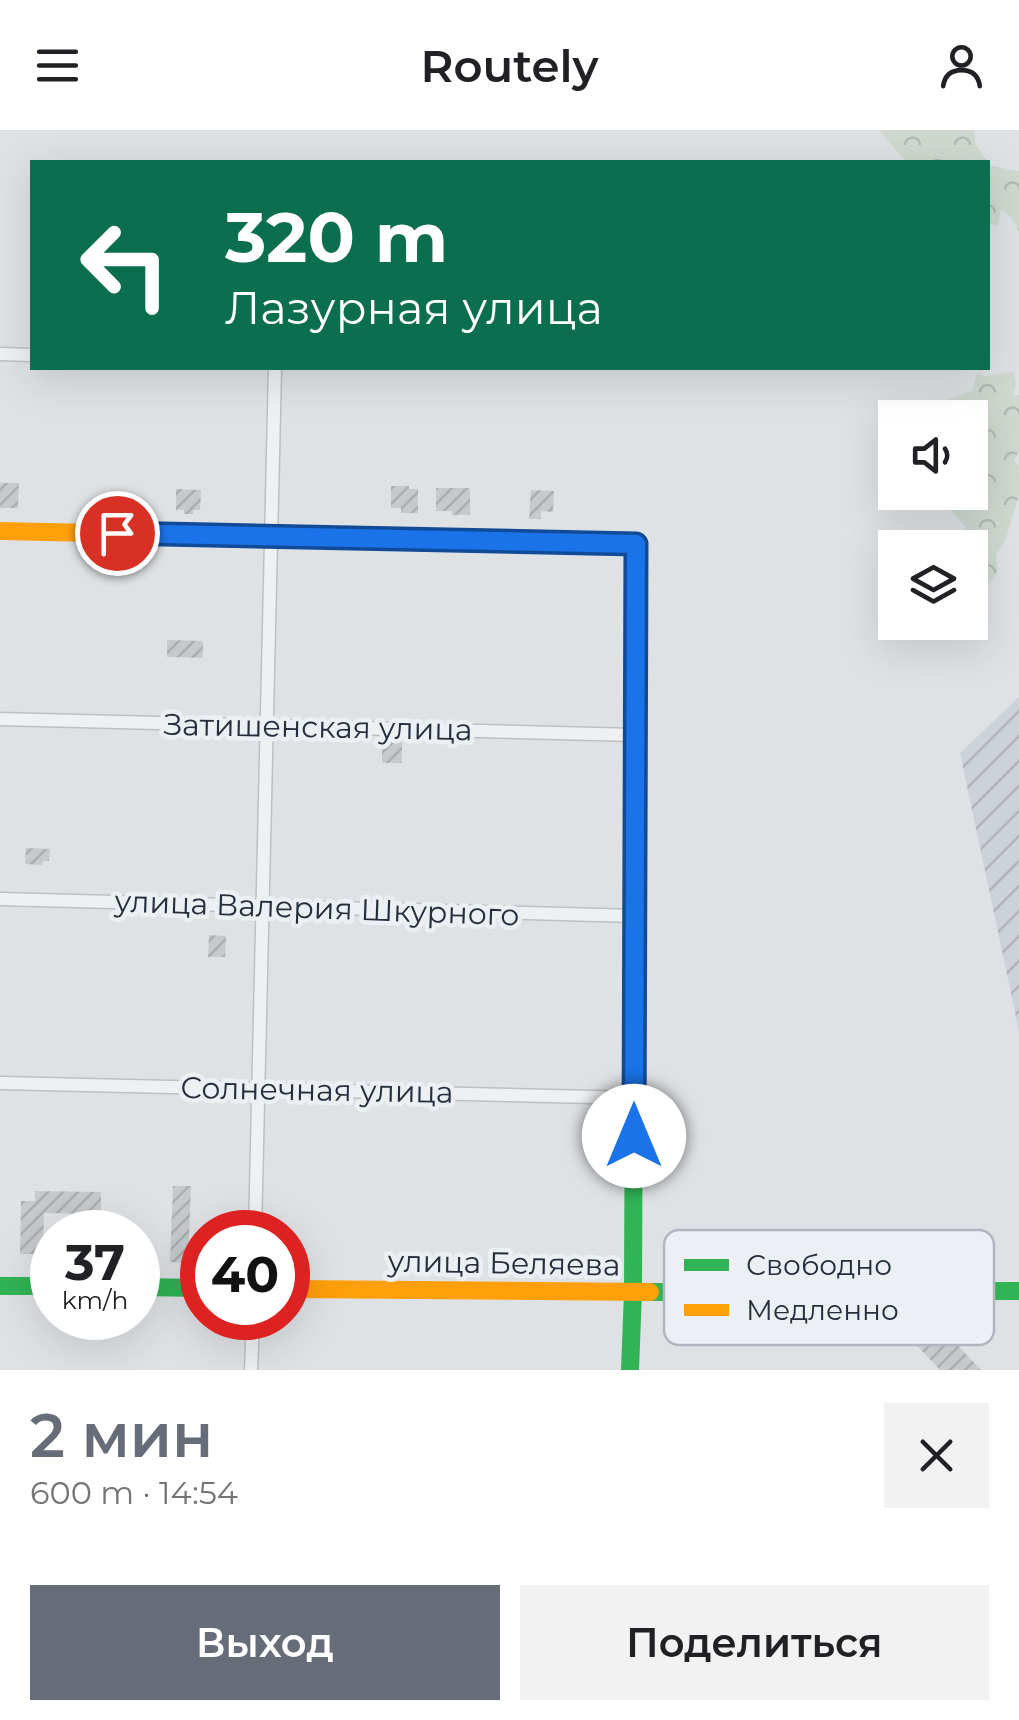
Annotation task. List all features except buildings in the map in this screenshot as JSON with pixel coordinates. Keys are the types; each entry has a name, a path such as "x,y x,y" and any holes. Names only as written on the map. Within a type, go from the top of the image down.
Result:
{"street":[{"path":"0,354 30,355"},
{"path":"255,1210 275,370"},
{"path":"0,531 636,544 630,1370"},
{"name":"Затишенская улица","path":"0,719 635,735"},
{"name":"улица Валерия Шкурного","path":"0,899 635,916"},
{"name":"Солнечная улица","path":"0,1083 634,1098"},
{"path":"0,1286 30,1286"},
{"name":"улица Беляева","path":"310,1289 664,1292"},
{"name":"улица Беляева","path":"994,1291 1019,1291"},
{"path":"251,1370 252,1340"}],"shaded area":[{"path":"1019,697 1019,1031 960,753"}],"green space":[{"path":"879,130 974,130 976,145 986,160 904,160"},
{"path":"990,166 1019,171 1019,231 1001,209 998,226 990,224"},
{"path":"1014,372 1013,397 1019,395 1019,451 1014,460 1019,467 1019,495 1005,541 996,555 998,571 988,586 988,530 963,530 966,527 949,510 988,510 988,400 946,400 972,391 977,373 985,376"}],"traffic: fast":[{"path":"319,538 636,544 630,1370"},
{"path":"0,1286 30,1286"},
{"path":"160,1287 180,1288"},
{"path":"994,1291 1019,1291"},
{"path":"650,1292 664,1292"}],"traffic: slow":[{"path":"0,531 319,538"},
{"path":"310,1289 650,1292"}],"route":[{"path":"117,533 636,544 634,1136"}]}
